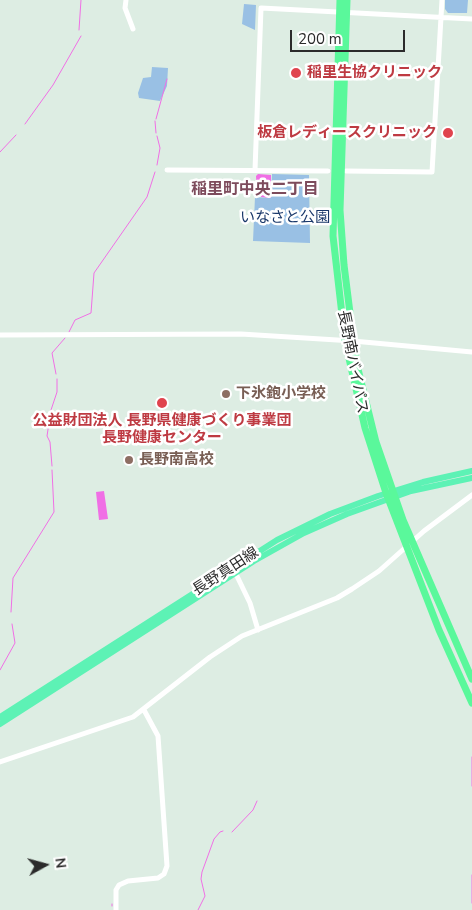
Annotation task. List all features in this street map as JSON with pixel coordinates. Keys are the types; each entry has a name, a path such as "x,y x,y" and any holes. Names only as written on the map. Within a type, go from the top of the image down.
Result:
{"highway":[{"name":"長野南バイパス","path":"340,0 343,12 340,210 349,341 390,495 439,630 472,704"},
{"name":"長野南バイパス","path":"343,12 347,0"},
{"name":"長野南バイパス","path":"409,545 472,679"}],"main road":[{"name":"長野真田線","path":"0,717 234,570 304,533 422,482 472,471"},
{"name":"長野真田線","path":"390,495 472,478"},
{"name":"長野真田線","path":"0,724 234,570"}],"street":[{"path":"126,0 125,8 133,29"},
{"path":"346,171 432,172 442,0"},
{"path":"255,170 260,8 472,18"},
{"path":"167,170 328,171"},
{"path":"0,335 241,334 472,352"},
{"path":"0,762 116,724 144,710 210,657 242,636 337,598 378,571 472,495"},
{"path":"234,570 250,604 258,630"},
{"path":"116,910 116,890 119,885 158,878 164,874 167,866 158,736 144,710"}],"green space":[{"path":"445,0 468,0 467,13 448,13 445,9"},
{"path":"244,4 256,5 255,30 242,24"},
{"path":"152,67 168,68 167,86 160,101 139,98 138,93 143,78 151,77"},
{"name":"いなさと公園","path":"272,174 309,175 310,243 253,241 255,197 271,198"}],"shaded area":[{"path":"258,174 271,175 271,198 261,197 261,194 257,194 256,176"},
{"path":"104,491 108,519 99,520 96,492"}],"waterway":[{"path":"79,30 81,0"},
{"path":"25,124 53,85 81,36"},
{"path":"156,119 167,79"},
{"path":"155,121 156,133"},
{"path":"0,152 16,135"},
{"path":"157,136 160,148 157,165"},
{"path":"69,332 75,320 91,313 94,273 147,197 155,172"},
{"path":"56,374 52,353 65,338"},
{"path":"52,466 50,442 47,436 51,410 57,392 57,379"},
{"path":"11,612 13,578 54,512 52,470"},
{"path":"0,670 15,643 12,624"},
{"path":"472,757 472,786"},
{"path":"232,832 253,810 257,801"},
{"path":"198,910 205,896 201,879 202,872 214,839 223,831"},
{"path":"472,875 472,903"}],"place":[{"name":"稲里生協クリニック","path":"296,73"},
{"name":"板倉レディースクリニック","path":"448,133"},
{"name":"下氷鉋小学校","path":"226,394"},
{"name":"公益財団法人 長野県健康づくり事業団 長野健康センター","path":"162,403"},
{"name":"長野南高校","path":"129,460"}],"district":[{"name":"稲里町中央二丁目","path":"255,190"}]}
